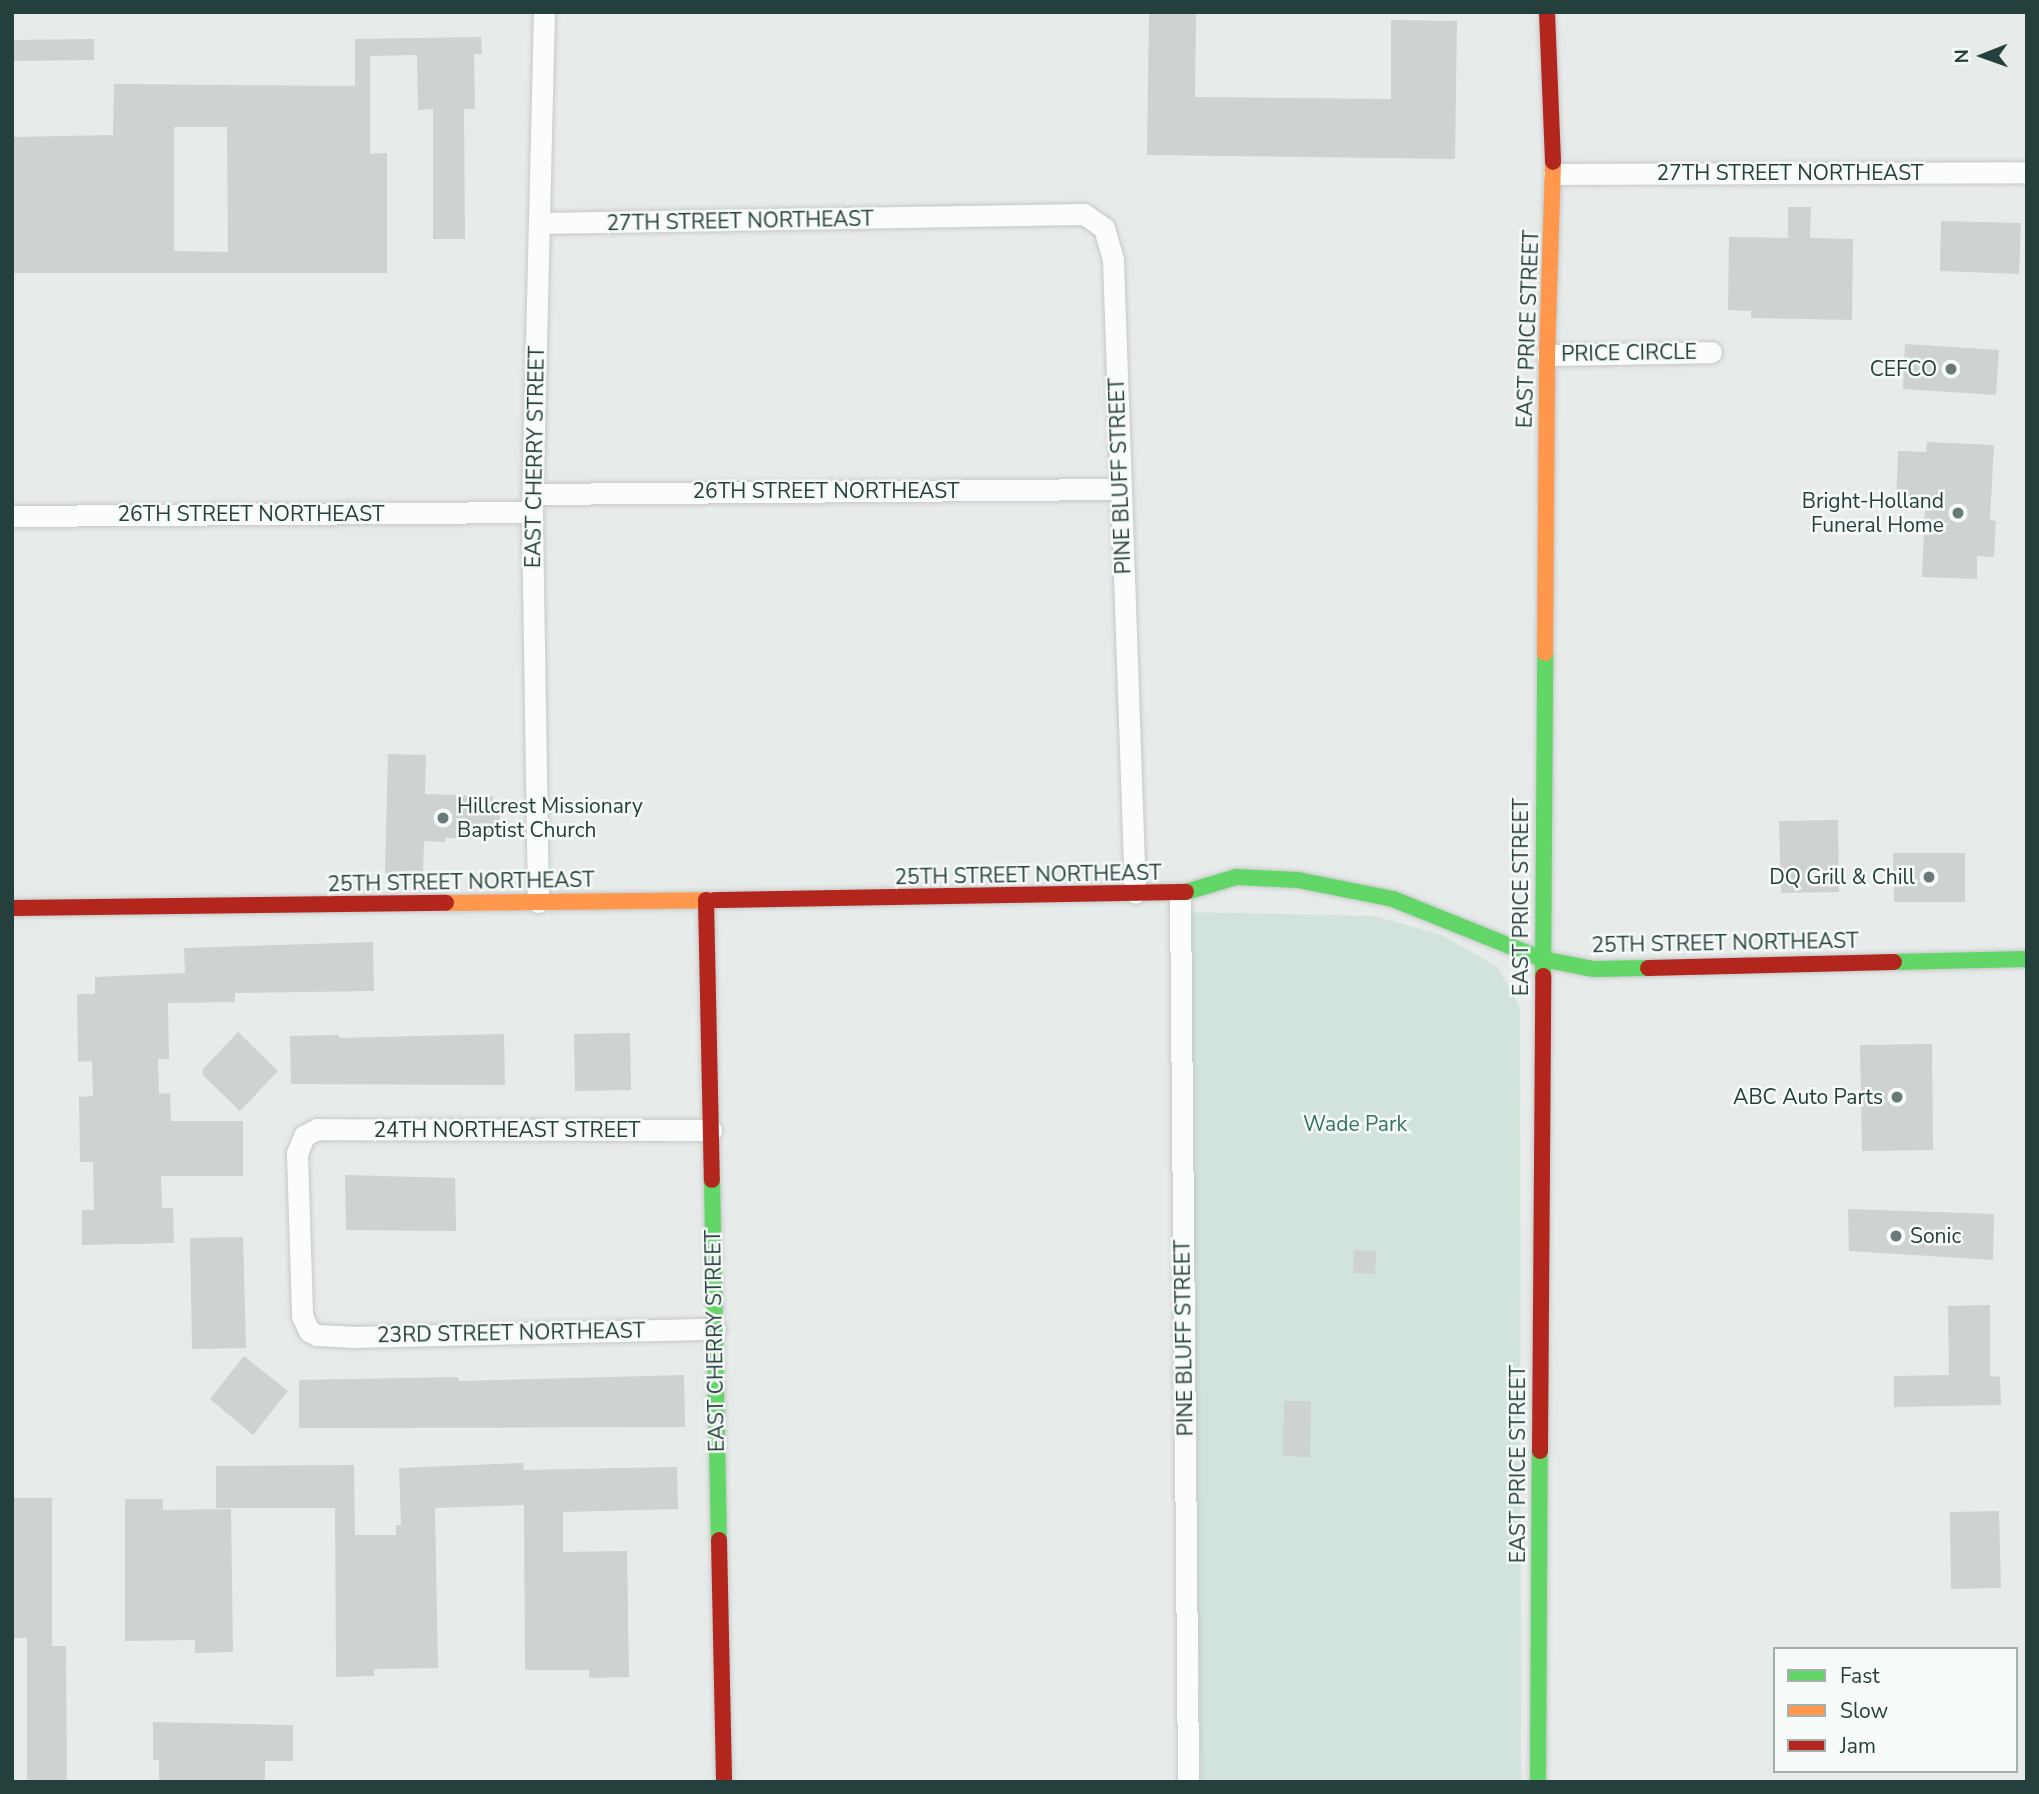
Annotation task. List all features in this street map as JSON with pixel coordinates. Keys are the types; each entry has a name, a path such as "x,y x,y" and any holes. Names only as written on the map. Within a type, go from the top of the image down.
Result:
{"street":[{"name":"EAST CHERRY STREET","path":"538,902 533,503 544,12"},
{"name":"EAST PRICE STREET","path":"1538,1782 1547,355 1554,174 1548,12"},
{"name":"27TH STREET NORTHEAST","path":"1554,174 2027,172"},
{"name":"PINE BLUFF STREET","path":"941,218 1084,214 1104,229 1113,260 1135,893"},
{"name":"27TH STREET NORTHEAST","path":"539,223 941,218"},
{"name":"PRICE CIRCLE","path":"1547,355 1711,352"},
{"name":"26TH STREET NORTHEAST","path":"12,516 1120,489"},
{"name":"25TH STREET NORTHEAST","path":"12,908 1180,894 1236,877 1298,880 1393,899 1542,959 1594,968 2027,959"},
{"name":"PINE BLUFF STREET","path":"1180,894 1188,1782"},
{"name":"EAST CHERRY STREET","path":"706,900 724,1782"},
{"name":"24TH NORTHEAST STREET","path":"309,1331 302,1316 297,1153 304,1136 317,1129 710,1130"},
{"name":"23RD STREET NORTHEAST","path":"309,1331 317,1335 352,1337 715,1329"}],"green space":[{"name":"Wade Park","path":"1186,912 1373,916 1439,934 1498,967 1520,1008 1521,1782 1201,1782"}],"building":[{"path":"1149,12 1196,12 1195,97 1391,99 1391,20 1457,21 1455,159 1147,155"},
{"path":"481,37 482,54 474,54 475,109 464,109 465,239 433,239 433,109 418,110 417,55 370,56 370,154 387,153 387,273 12,273 12,137 113,135 114,84 355,86 355,39","holes":["174,127 227,127 228,252 174,251"]},
{"path":"94,39 94,60 12,61 12,40"},
{"path":"1788,207 1811,207 1810,238 1853,239 1852,320 1751,318 1751,311 1728,310 1729,237 1788,238"},
{"path":"1941,221 2021,223 2019,274 1940,271"},
{"name":"CEFCO","path":"1905,344 1999,350 1996,395 1903,389"},
{"name":"Bright-Holland Funeral Home","path":"1927,442 1994,445 1990,520 1996,521 1994,557 1977,556 1977,579 1922,577 1925,506 1896,504 1898,451 1926,452"},
{"name":"Hillcrest Missionary Baptist Church","path":"388,754 426,755 425,794 493,796 493,807 500,808 500,829 492,828 492,839 445,838 445,842 424,841 423,875 385,873"},
{"path":"1838,820 1839,892 1781,893 1779,821"},
{"name":"DQ Grill & Chill","path":"1893,853 1965,853 1965,902 1894,902"},
{"path":"373,942 374,991 235,993 235,1002 168,1003 169,1059 158,1059 159,1094 170,1093 171,1121 243,1121 243,1176 161,1176 162,1208 173,1208 174,1243 82,1245 82,1210 94,1210 93,1162 80,1162 79,1097 93,1096 92,1061 78,1062 77,994 95,994 95,977 185,973 184,948"},
{"path":"238,1032 278,1071 240,1111 203,1075 203,1069"},
{"path":"630,1033 631,1090 575,1091 574,1034"},
{"path":"504,1034 505,1085 291,1084 290,1036 339,1035 339,1038"},
{"name":"ABC Auto Parts","path":"1932,1044 1933,1150 1862,1151 1860,1045"},
{"path":"345,1175 455,1178 456,1231 346,1230"},
{"name":"Sonic","path":"1848,1209 1994,1214 1993,1260 1849,1251"},
{"path":"243,1237 246,1348 192,1349 190,1238"},
{"path":"1354,1250 1376,1251 1375,1274 1353,1273"},
{"path":"1990,1305 1990,1376 2000,1377 2001,1405 1894,1407 1894,1376 1949,1375 1948,1306"},
{"path":"244,1356 288,1391 253,1435 210,1399"},
{"path":"684,1375 685,1427 299,1428 299,1380 458,1377 459,1381"},
{"path":"1284,1401 1311,1401 1310,1457 1283,1456"},
{"path":"523,1463 524,1470 677,1467 678,1509 563,1512 563,1552 627,1551 629,1677 589,1678 589,1670 525,1670 524,1505 435,1508 438,1668 374,1669 374,1676 336,1677 335,1508 216,1508 216,1466 354,1465 355,1535 396,1535 396,1525 401,1525 399,1468"},
{"path":"13,1498 52,1498 52,1646 66,1646 67,1782 27,1782 27,1638 13,1638"},
{"path":"125,1499 163,1499 163,1510 231,1509 233,1652 195,1653 195,1640 125,1641"},
{"path":"1999,1511 2001,1588 1951,1589 1950,1512"},
{"path":"153,1722 293,1725 293,1761 265,1761 265,1782 159,1782 159,1760 153,1760"}],"traffic: fast":[{"path":"1543,976 1545,653"},
{"path":"1186,892 1236,877 1298,880 1393,899 1542,959 1594,969 1648,968"},
{"path":"1894,962 2027,959"},
{"path":"712,1180 719,1540"},
{"path":"1538,1782 1540,1451"}],"traffic: slow":[{"path":"1545,653 1547,355 1553,162"},
{"path":"446,903 715,900"}],"traffic: jam":[{"path":"1547,12 1553,162"},
{"path":"715,900 1186,892"},
{"path":"706,900 712,1180"},
{"path":"12,908 446,903"},
{"path":"1648,968 1894,962"},
{"path":"1540,1451 1543,976"},
{"path":"719,1540 724,1782"}],"place":[{"name":"CEFCO","path":"1951,369"},
{"name":"Bright-Holland Funeral Home","path":"1958,513"},
{"name":"Hillcrest Missionary Baptist Church","path":"443,818"},
{"name":"DQ Grill & Chill","path":"1929,877"},
{"name":"ABC Auto Parts","path":"1897,1097"},
{"name":"Sonic","path":"1896,1236"}]}
